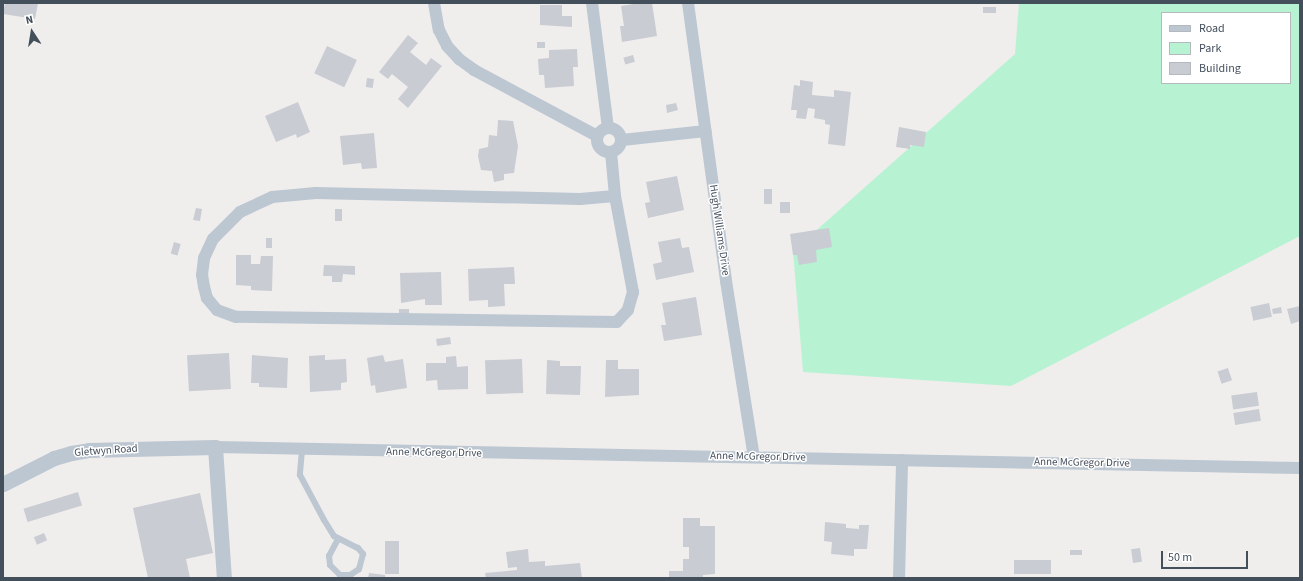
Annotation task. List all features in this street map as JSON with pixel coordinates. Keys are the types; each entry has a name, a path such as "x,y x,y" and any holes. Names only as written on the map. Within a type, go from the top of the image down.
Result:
{"street":[{"path":"434,3 439,30 447,46 459,59 474,70 597,136 601,149 611,152 617,150 622,140 619,132 608,128"},
{"path":"592,3 608,128"},
{"name":"Hugh Williams Drive","path":"688,3 726,281 754,457"},
{"path":"597,136 608,128"},
{"path":"622,140 706,131"},
{"path":"611,152 615,196 633,292 628,310 617,322 236,317 216,310 207,298 204,287 202,276 204,258 213,238 240,212 272,197 316,193 580,199 615,196"},
{"path":"215,447 224,578"},
{"name":"Anne McGregor Drive","path":"215,447 302,450 1300,468"},
{"name":"Gletwyn Road","path":"3,484 54,458 71,453 97,449 215,447"},
{"path":"899,578 902,460"}],"lane":[{"path":"302,450 300,475 324,520 338,538 358,548 363,554 358,569 350,575 340,576 330,565 329,556 338,538"}],"green space":[{"path":"1019,3 1300,3 1300,236 1011,386 803,372 793,251 1015,54"}],"building":[{"path":"5,3 38,3 35,19 3,14"},
{"path":"652,3 657,36 622,42 620,26 624,26 621,6"},
{"path":"540,5 562,5 562,16 572,16 572,27 540,25"},
{"path":"983,7 996,7 996,13 983,13"},
{"path":"408,35 418,43 410,52 426,65 431,58 442,66 408,108 398,99 408,87 392,74 388,79 379,72"},
{"path":"537,42 545,42 545,48 537,48"},
{"path":"327,46 357,60 344,87 314,73"},
{"path":"577,49 578,67 573,67 574,86 545,88 544,75 539,75 538,59 549,58 549,50"},
{"path":"633,55 635,62 625,64 623,58"},
{"path":"367,78 374,79 373,88 366,87"},
{"path":"800,80 813,82 812,95 834,97 834,90 851,92 845,146 828,144 830,125 825,124 825,120 814,118 815,109 808,108 806,119 796,118 797,110 791,110 794,85 800,86"},
{"path":"298,102 310,132 297,138 296,134 276,142 265,116"},
{"path":"676,103 678,110 667,113 666,105"},
{"path":"498,120 513,121 518,146 514,173 504,174 504,180 494,182 492,171 481,170 478,156 479,149 488,147 489,135 497,136"},
{"path":"899,127 926,132 924,147 910,145 910,149 896,147"},
{"path":"374,133 377,168 362,169 361,163 343,165 340,136"},
{"path":"677,176 684,210 648,218 645,203 650,202 646,182"},
{"path":"764,189 772,189 772,204 764,204"},
{"path":"780,202 790,202 790,213 780,213"},
{"path":"196,208 202,209 200,221 193,220"},
{"path":"335,209 342,209 342,221 335,221"},
{"path":"829,228 832,247 816,250 817,262 799,265 797,255 793,255 790,234"},
{"path":"266,238 272,238 272,248 266,248"},
{"path":"680,238 682,248 689,247 694,272 656,280 653,264 662,262 658,242"},
{"path":"174,242 181,244 177,255 171,254"},
{"path":"236,255 251,255 251,264 260,264 261,256 273,256 272,291 251,290 251,286 236,285"},
{"path":"324,265 355,266 355,275 343,274 342,282 332,282 332,276 323,276"},
{"path":"514,267 515,284 504,284 505,306 488,307 488,300 469,301 468,269"},
{"path":"441,272 442,305 425,305 425,299 401,303 400,273"},
{"path":"696,297 702,335 664,341 661,325 666,325 662,303"},
{"path":"1269,303 1272,317 1253,321 1250,307"},
{"path":"1300,306 1300,321 1291,324 1287,309"},
{"path":"1281,307 1282,313 1273,314 1272,309"},
{"path":"399,309 409,309 409,315 399,315"},
{"path":"450,337 451,344 437,346 436,339"},
{"path":"229,353 231,389 189,391 187,355"},
{"path":"252,355 288,358 287,388 259,387 259,383 251,383"},
{"path":"325,355 325,360 346,359 347,382 341,383 341,390 310,392 309,356"},
{"path":"383,355 385,362 403,359 407,388 376,393 375,385 371,386 367,358"},
{"path":"456,356 457,367 468,366 468,389 438,390 437,380 426,381 426,363 446,363 446,357"},
{"path":"522,359 523,393 486,394 485,360"},
{"path":"547,360 560,361 560,366 581,366 580,395 546,394"},
{"path":"606,360 618,360 618,369 639,369 639,395 605,397"},
{"path":"1228,368 1232,380 1222,384 1218,371"},
{"path":"1257,392 1259,406 1233,409 1231,396"},
{"path":"1259,409 1261,421 1235,425 1233,413"},
{"path":"78,492 82,505 28,522 23,509"},
{"path":"200,493 213,553 186,559 190,578 148,578 133,508"},
{"path":"683,518 700,518 700,526 715,526 715,574 703,575 703,578 669,578 669,571 683,571 683,559 689,559 689,547 683,547"},
{"path":"825,522 846,524 846,528 859,529 859,525 869,525 867,549 854,549 854,556 831,554 832,542 824,541"},
{"path":"44,533 47,540 37,545 34,537"},
{"path":"385,541 399,541 399,574 385,574"},
{"path":"1140,548 1142,562 1133,563 1131,549"},
{"path":"528,549 529,562 545,561 545,566 580,563 582,578 486,578 485,573 517,570 517,567 508,568 506,552"},
{"path":"1070,550 1082,550 1082,555 1070,555"},
{"path":"1014,560 1051,560 1051,574 1014,574"},
{"path":"369,573 385,575 385,578 368,578"}]}
